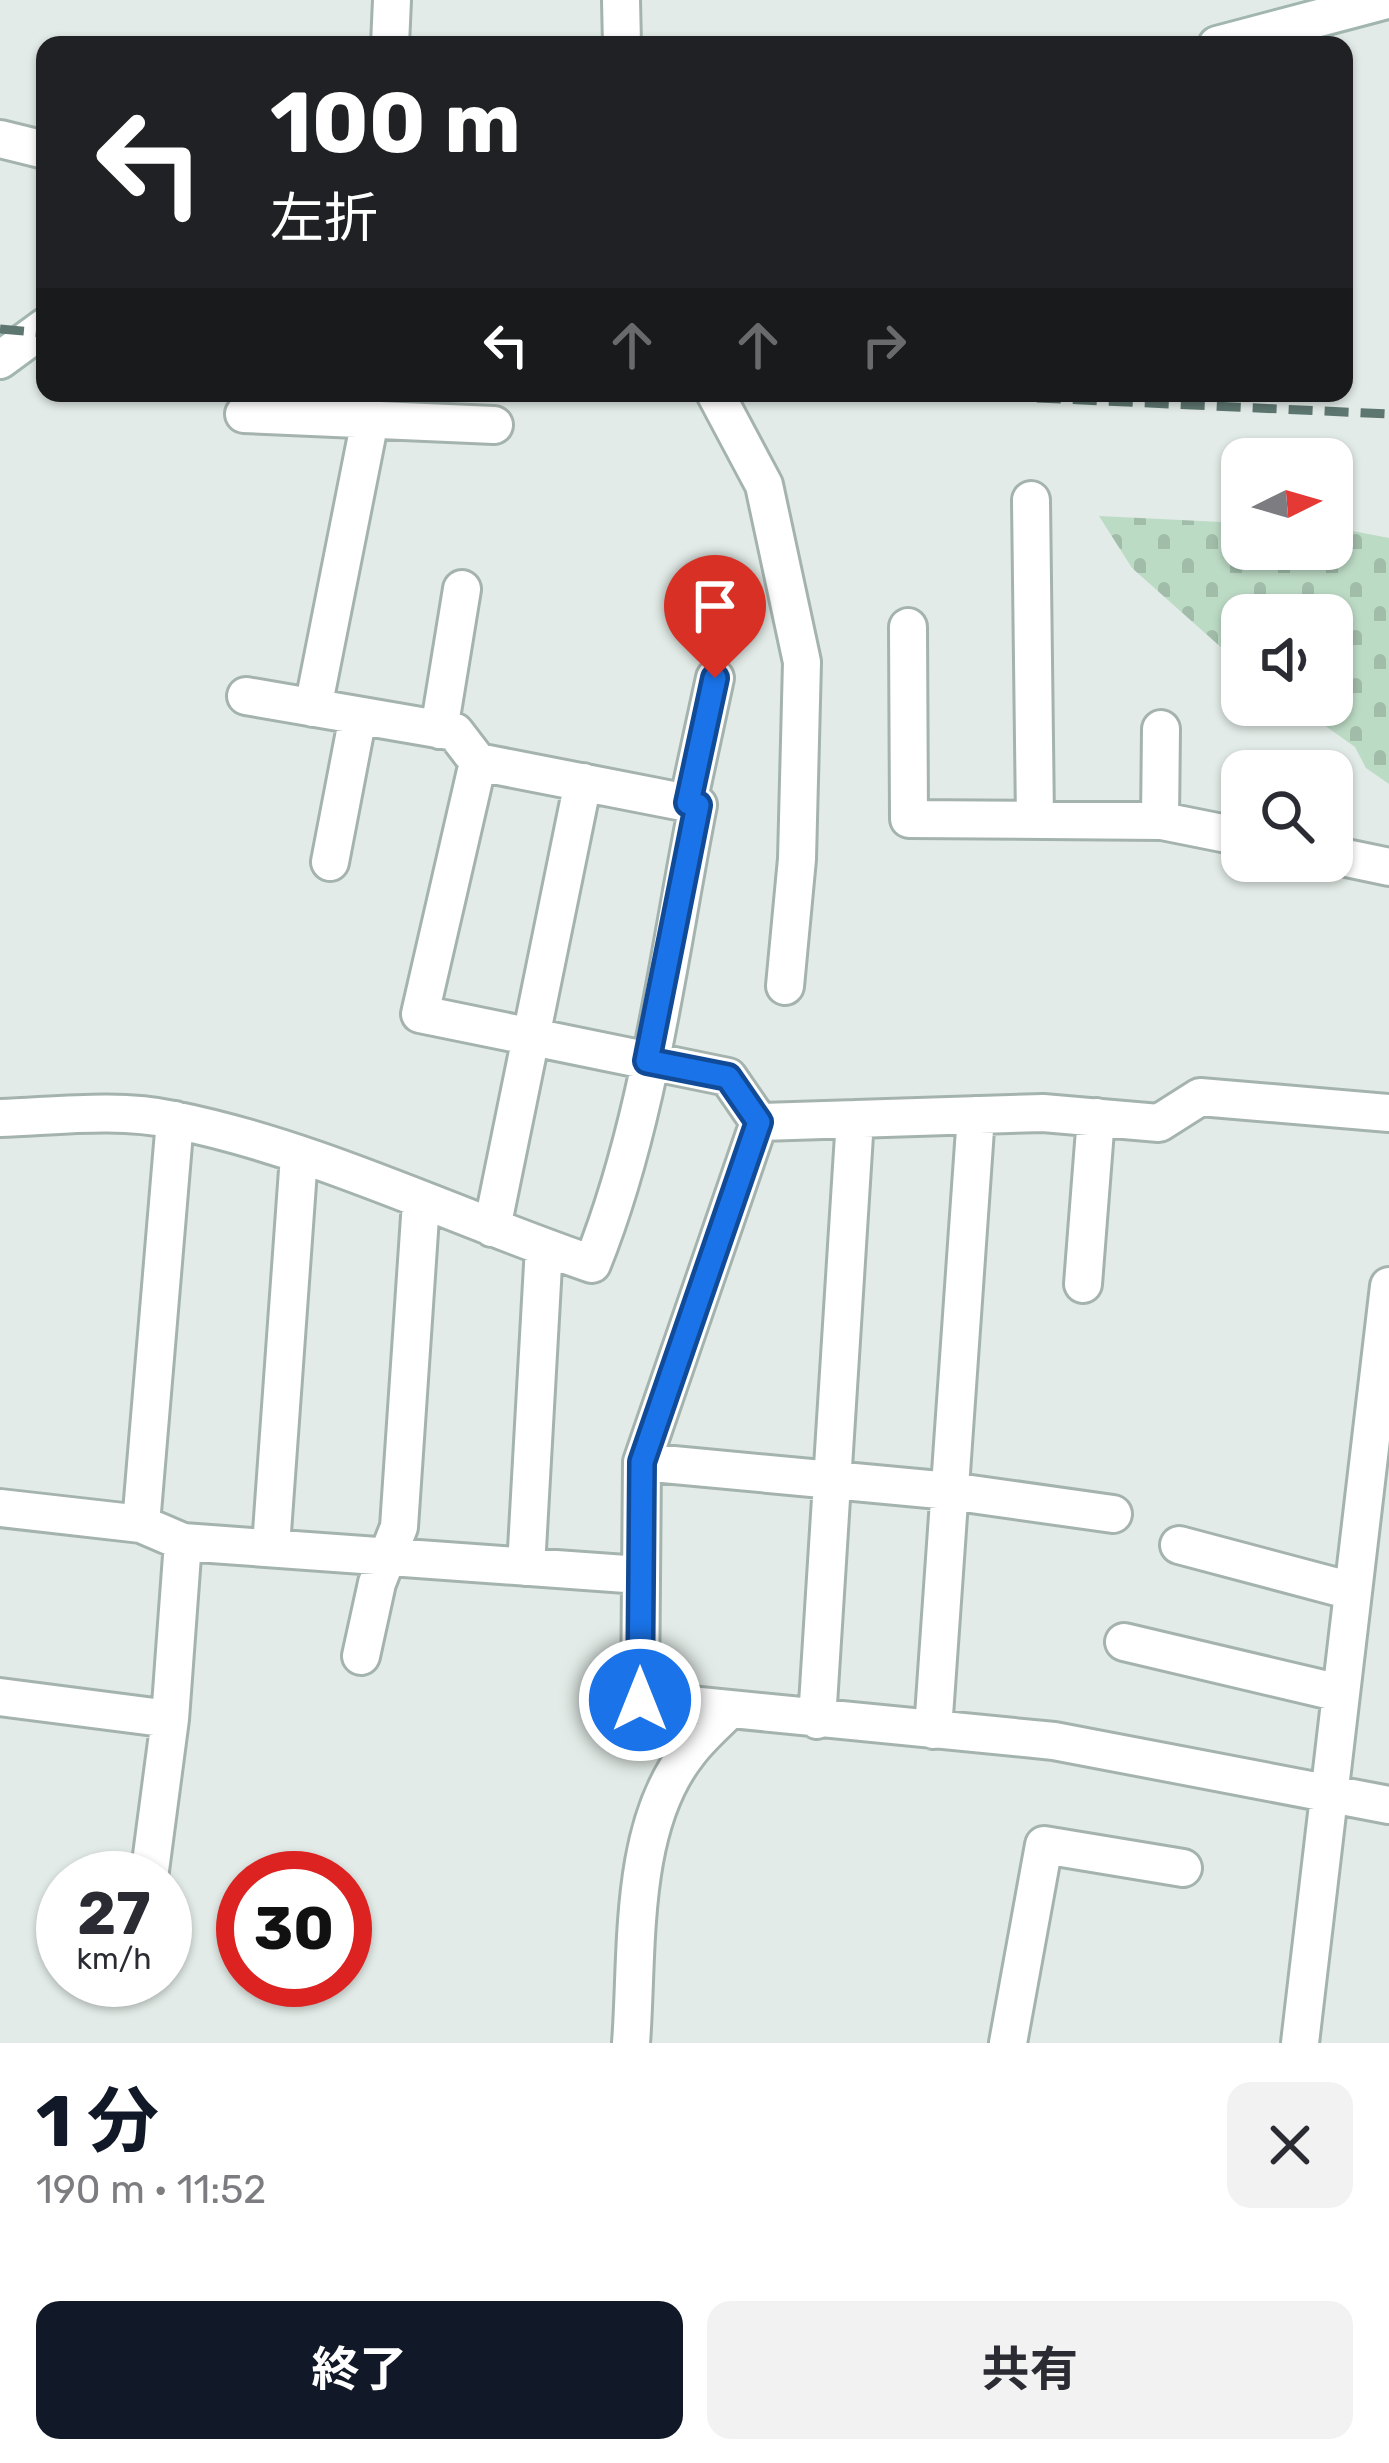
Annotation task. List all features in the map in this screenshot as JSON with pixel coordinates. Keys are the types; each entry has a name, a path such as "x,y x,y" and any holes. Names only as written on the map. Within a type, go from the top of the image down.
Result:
{"street":[{"path":"390,36 392,0"},
{"path":"621,0 622,36"},
{"path":"1251,36 1387,0"},
{"path":"0,139 36,148"},
{"path":"0,360 36,334"},
{"path":"721,402 764,485 802,662 797,859 784,986"},
{"path":"244,414 494,424"},
{"path":"313,707 370,420"},
{"path":"1031,500 1035,820"},
{"path":"439,730 462,589"},
{"path":"908,627 909,819 1160,821 1221,833"},
{"path":"688,803 715,678"},
{"path":"0,1118 128,1114 175,1120 299,1156 592,1264 610,1219 647,1061 698,805 478,762 455,732 246,696"},
{"path":"330,862 358,716"},
{"path":"1160,821 1161,729"},
{"path":"478,762 420,1015 728,1077 759,1122"},
{"path":"492,1228 583,782"},
{"path":"1353,860 1389,867"},
{"path":"759,1122 976,1115 1096,1117 1159,1124 1200,1097 1389,1113"},
{"path":"933,1730 976,1115"},
{"path":"1083,1284 1096,1117"},
{"path":"817,1720 855,1119"},
{"path":"141,1524 175,1120"},
{"path":"759,1122 642,1462 640,1700 1054,1741 1389,1805"},
{"path":"271,1546 299,1156"},
{"path":"361,1656 376,1583 400,1528 421,1202"},
{"path":"526,1567 544,1247"},
{"path":"1300,2043 1352,1591 1374,1534 1389,1286"},
{"path":"642,1462 950,1491 1113,1514"},
{"path":"0,1508 141,1524 183,1542 640,1575"},
{"path":"153,1851 170,1719 183,1542"},
{"path":"1178,1545 1352,1591"},
{"path":"1124,1642 1340,1693"},
{"path":"0,1697 170,1719"},
{"path":"631,2043 645,1864 659,1806 686,1755 727,1712"},
{"path":"1008,2043 1044,1845 1183,1868"}],"green space":[{"path":"1099,516 1221,522 1221,570 1353,570 1353,531 1389,538 1389,784 1366,768 1355,747 1326,726 1353,726 1353,594 1221,594 1221,647 1132,568"}],"railway":[{"path":"0,329 36,332"},
{"path":"1126,402 1389,414"}],"route":[{"path":"640,1700 642,1462 759,1122 728,1077 647,1061 698,805 688,803 715,678"}]}
